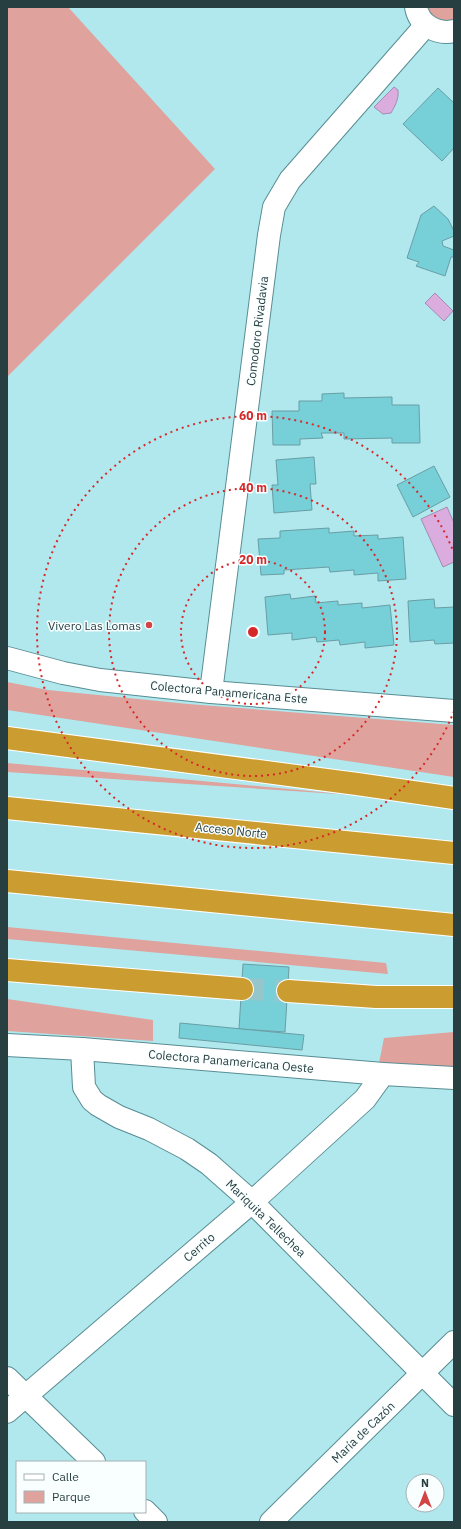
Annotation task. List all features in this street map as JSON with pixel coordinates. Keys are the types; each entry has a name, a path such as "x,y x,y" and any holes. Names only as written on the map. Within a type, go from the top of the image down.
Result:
{"highway":[{"path":"7,738 454,798"},
{"name":"Acceso Norte","path":"7,808 454,853"},
{"path":"7,881 454,925"},
{"path":"7,970 242,989"},
{"path":"288,991 376,997 454,997"}],"street":[{"path":"421,16 434,30 443,32 454,31"},
{"name":"Comodoro Rivadavia","path":"211,692 269,235 274,207 290,180 421,16"},
{"name":"Colectora Panamericana Este","path":"7,658 64,673 100,680 211,692 454,711"},
{"name":"Colectora Panamericana Oeste","path":"7,1045 82,1049 383,1074 454,1078"},
{"name":"Mariquita Tellechea","path":"82,1049 84,1087 92,1100 119,1117 149,1129 187,1149 208,1164 252,1202 454,1405"},
{"name":"Cerrito","path":"7,1412 252,1202 366,1099 383,1074"},
{"name":"María de Cazón","path":"271,1522 454,1342"},
{"path":"7,1378 93,1461"},
{"path":"146,1512 156,1522"}],"green space":[{"path":"7,7 68,7 215,169 7,377"},
{"path":"423,7 454,7 454,23 438,24"},
{"path":"7,682 48,690 188,704 454,725 454,777 7,710"},
{"path":"7,763 353,795 7,772"},
{"path":"7,927 386,963 388,974 7,939"},
{"path":"7,999 153,1020 153,1041 7,1031"},
{"path":"454,1032 454,1068 379,1063 384,1038"}],"shaded area":[{"path":"394,87 398,90 396,102 391,113 383,114 374,107"},
{"path":"435,293 453,311 444,321 425,303"},
{"path":"447,507 454,523 454,562 443,567 421,519"}],"building":[{"path":"438,88 454,103 454,148 442,161 403,124"},
{"path":"434,206 448,219 454,231 454,236 442,241 443,246 454,250 454,257 451,257 445,276 416,266 419,262 407,258 421,215"},
{"path":"344,393 344,398 392,397 392,405 419,405 420,443 392,443 392,438 344,439 344,433 321,433 323,438 300,439 300,445 273,445 272,411 299,411 299,401 322,401 322,394"},
{"path":"314,457 316,484 310,484 312,510 274,513 272,485 278,485 276,460"},
{"path":"434,466 450,497 413,517 397,485"},
{"path":"329,528 329,533 354,531 354,536 378,535 378,539 403,537 406,579 378,581 378,573 354,575 354,570 330,572 329,567 284,570 284,574 261,575 258,539 280,538 280,531"},
{"path":"290,594 291,599 315,596 316,603 338,601 338,605 362,603 362,608 390,605 394,645 365,648 365,642 340,645 339,640 317,642 316,637 292,640 292,633 268,635 265,597"},
{"path":"434,599 435,608 454,607 454,643 435,644 434,640 410,642 408,601"},
{"path":"243,964 289,967 285,1032 239,1029"},
{"path":"180,1023 304,1035 302,1050 179,1038"}],"tunnel":[{"path":"242,989 288,991"}],"place":[{"name":"Vivero Las Lomas","path":"149,625"}]}
